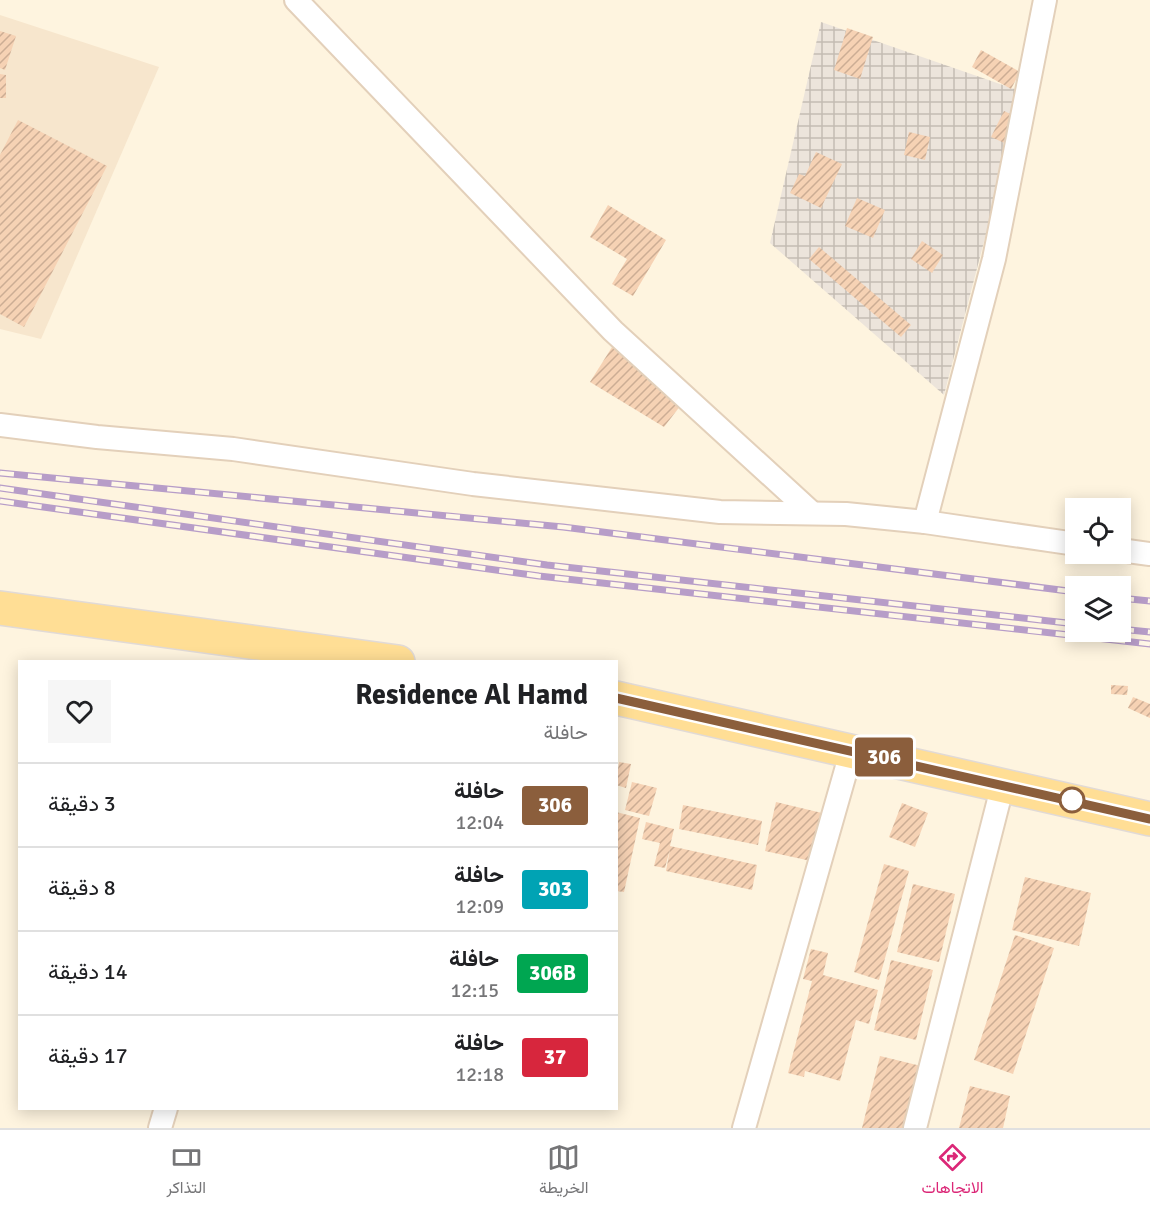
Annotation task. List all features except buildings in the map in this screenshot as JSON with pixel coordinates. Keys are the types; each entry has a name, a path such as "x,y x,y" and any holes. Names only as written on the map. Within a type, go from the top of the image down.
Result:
{"main road":[{"path":"0,608 304,655 371,660"},
{"path":"618,698 852,749 1150,819"}],"street":[{"path":"296,0 613,331 811,512"},
{"path":"925,522 994,259 1045,0"},
{"path":"0,424 97,437 233,449 474,484 720,512 811,512 925,522 1065,542"},
{"path":"1131,551 1150,554"},
{"path":"744,1128 852,749"},
{"path":"915,1128 1004,784"},
{"path":"160,1128 165,1110"}],"shaded area":[{"path":"0,15 159,67 41,339 0,329"},
{"path":"821,22 1023,92 944,395 770,243"}],"railway":[{"path":"0,473 563,527 1065,591"},
{"path":"0,488 547,565 1065,623"},
{"path":"0,501 539,576 1150,644"},
{"path":"1131,599 1150,601"},
{"path":"1131,630 1150,632"}],"bus line":[{"name":"306","path":"618,698 653,704 852,749 1150,819"}]}
